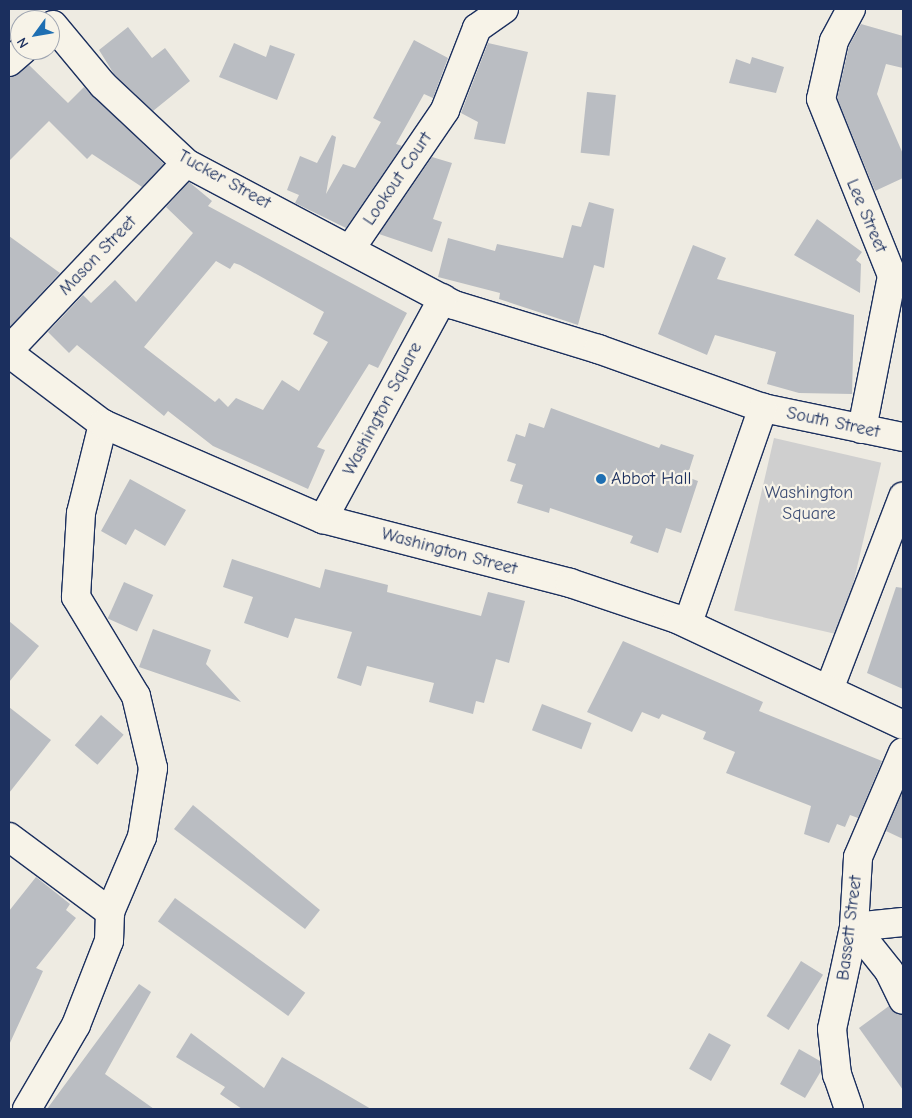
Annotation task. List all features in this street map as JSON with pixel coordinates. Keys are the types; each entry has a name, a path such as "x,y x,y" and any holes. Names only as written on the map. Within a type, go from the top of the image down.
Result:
{"street":[{"name":"Lookout Court","path":"351,248 446,110 477,28 504,9"},
{"name":"Lee Street","path":"851,9 834,41 821,99 892,276 862,429"},
{"name":"Tucker Street","path":"60,25 124,106 186,163 351,248"},
{"name":"Mason Street","path":"9,352 186,163"},
{"path":"351,248 443,298 763,408 688,623"},
{"name":"Washington Square","path":"324,519 443,298"},
{"name":"Washington Street","path":"9,352 103,424 324,519 570,583 688,623 830,687 903,725"},
{"name":"South Street","path":"763,408 903,437"},
{"path":"27,1109 76,1024 109,941 110,912 142,837 153,768 136,696 76,597 81,513 103,424"},
{"path":"830,687 903,497"},
{"name":"Bassett Street","path":"849,1109 837,1075 832,1028 854,927 858,857 903,752"},
{"path":"9,837 110,912"},
{"path":"854,927 903,922"},
{"path":"854,927 889,971 903,1000"}],"green space":[{"name":"Washington Square","path":"774,438 881,463 841,635 734,610"}],"building":[{"path":"861,24 903,36 903,68 886,64 877,94 903,154 903,178 875,191 837,98 849,46"},
{"path":"128,27 152,58 165,48 190,81 153,111 114,74 99,50"},
{"path":"414,40 448,58 433,98 424,94 396,144 402,146 346,228 295,203 299,195 287,190 300,156 317,163 332,135 336,137 326,194 343,164 355,168 381,122 373,118"},
{"path":"234,43 266,57 270,45 295,54 277,100 219,77"},
{"path":"488,43 528,52 505,144 474,139 478,122 461,113"},
{"path":"752,57 784,67 776,93 729,83 736,59 750,64"},
{"path":"29,65 68,103 84,87 164,164 142,187 92,154 87,159 49,121 9,161 9,77"},
{"path":"587,92 616,95 609,156 581,153"},
{"path":"432,157 452,163 433,219 442,222 432,252 379,234"},
{"path":"189,182 212,201 208,206 407,313 378,368 369,364 317,447 325,450 308,489 213,446 168,411 164,416 77,345 69,353 48,332 83,295 91,303 115,280 136,302 193,233 166,207","holes":["216,261 230,269 234,263 240,265 324,312 313,334 328,342 299,391 282,380 263,410 236,398 228,407 219,398 215,402 144,347"]},
{"path":"589,202 614,209 604,268 594,265 578,325 499,299 500,293 438,277 448,238 495,251 497,244 563,258 572,225 581,227"},
{"path":"817,219 862,252 856,260 861,264 860,293 794,255"},
{"path":"9,236 60,273 9,328"},
{"path":"693,245 726,258 717,279 854,315 852,394 799,393 767,384 776,352 715,335 707,355 658,334"},
{"name":"Abbot Hall","path":"551,408 659,448 661,444 694,455 687,477 698,481 681,533 666,528 658,553 630,543 633,536 550,508 549,513 517,503 523,485 510,481 516,464 507,461 516,434 525,437 529,423 544,428"},
{"path":"130,479 186,510 165,546 135,529 126,545 101,531"},
{"path":"232,559 320,588 325,569 388,585 387,592 481,616 488,592 525,601 509,663 496,659 484,703 476,701 473,714 429,702 434,683 367,666 361,686 337,678 352,632 295,618 288,638 244,623 253,597 223,587"},
{"path":"124,582 153,595 137,632 108,619"},
{"path":"896,587 903,588 903,689 867,673"},
{"path":"9,621 39,646 9,682"},
{"path":"153,629 211,650 206,664 241,702 139,667"},
{"path":"623,641 763,702 759,711 882,761 858,818 850,815 845,827 837,824 829,843 804,834 811,806 726,773 735,752 703,739 706,732 662,714 659,719 642,712 632,732 587,712"},
{"path":"542,704 591,723 581,749 532,730"},
{"path":"9,707 51,740 9,793"},
{"path":"101,715 124,735 97,765 75,745"},
{"path":"903,791 903,839 886,831"},
{"path":"193,805 320,910 305,929 174,829"},
{"path":"36,877 70,904 66,910 76,918 36,968 43,971 9,1045 9,911"},
{"path":"175,898 305,993 288,1016 158,921"},
{"path":"801,961 823,975 789,1030 767,1016"},
{"path":"139,984 151,992 105,1074 154,1109 47,1109"},
{"path":"889,1006 903,1015 903,1090 859,1028"},
{"path":"191,1033 264,1088 282,1057 371,1109 242,1109 220,1094 225,1087 176,1057"},
{"path":"709,1033 731,1045 711,1081 689,1069"},
{"path":"799,1049 820,1061 821,1071 805,1098 780,1084"}],"place":[{"name":"Abbot Hall","path":"601,479"}]}
